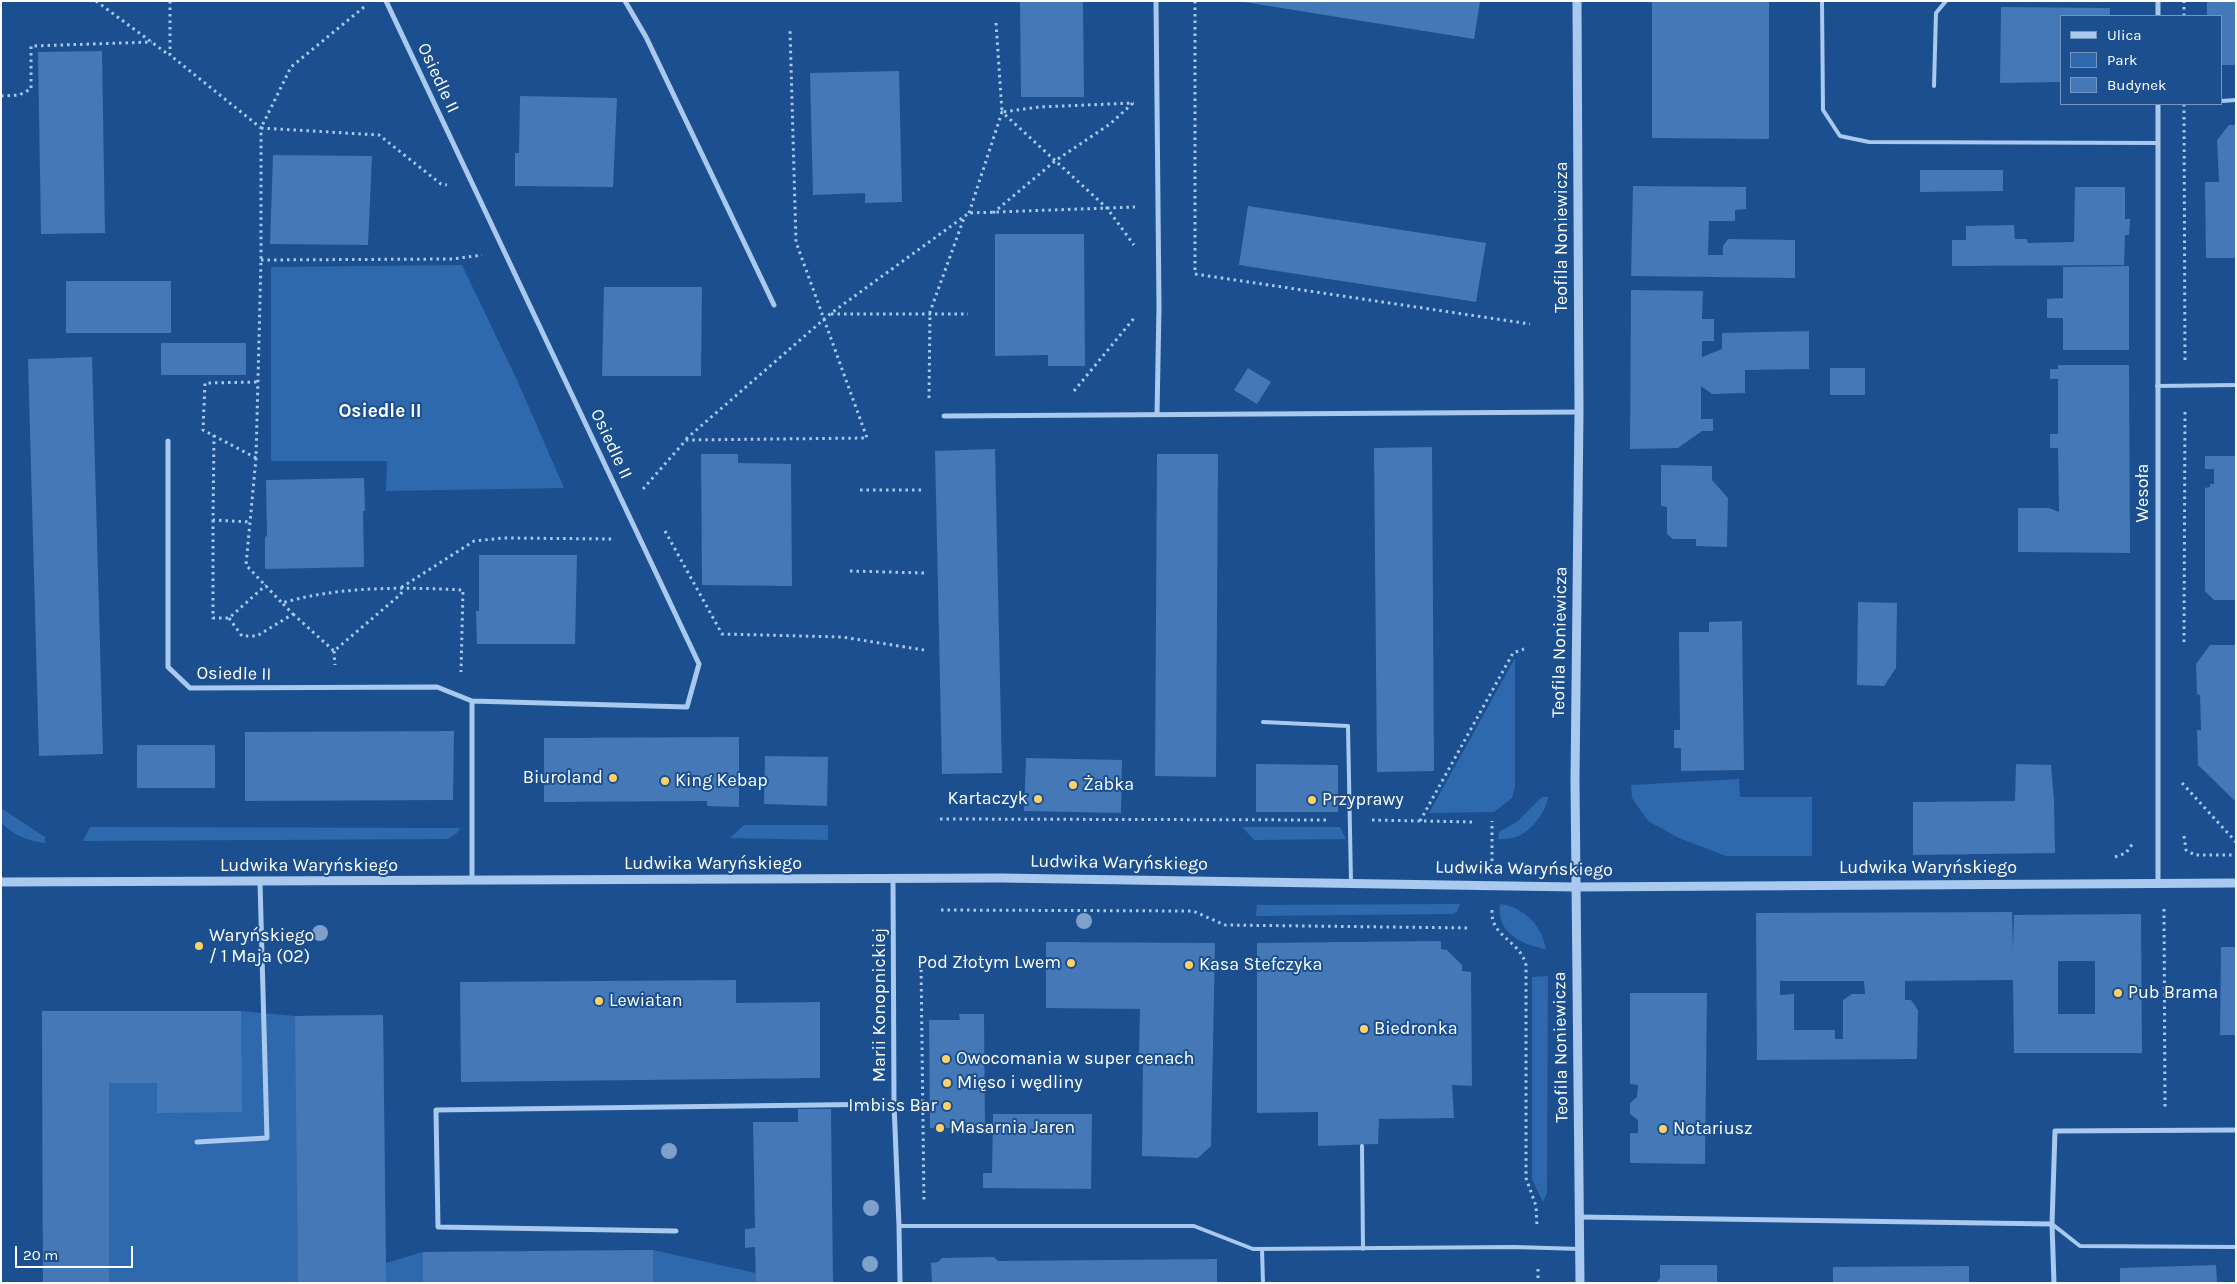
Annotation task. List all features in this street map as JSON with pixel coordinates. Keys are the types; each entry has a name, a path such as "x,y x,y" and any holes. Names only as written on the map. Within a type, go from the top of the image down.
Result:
{"street":[{"name":"Osiedle II","path":"168,441 168,667 190,688 437,688 472,701 687,707 699,664 386,1"},
{"path":"625,1 646,37 774,305"},
{"path":"1156,1 1157,207 1160,307 1157,415"},
{"name":"Teofila Noniewicza","path":"1577,1 1579,412 1575,887 1580,1283"},
{"path":"2158,1 2158,15"},
{"name":"Wesoła","path":"2158,105 2158,883"},
{"path":"944,416 1061,417 1579,412"},
{"path":"472,701 472,881"},
{"name":"Ludwika Waryńskiego","path":"1,882 893,878 1575,887 2236,883"},
{"name":"Marii Konopnickiej","path":"893,878 894,1104 900,1226 900,1283"},
{"path":"197,1142 267,1138 260,882"},
{"path":"676,1232 438,1227 436,1110 894,1104"},
{"path":"2054,1283 2052,1224 2055,1131 2236,1130"},
{"path":"1580,1217 2052,1224"}],"lane":[{"path":"1822,1 1823,110 1840,136 1869,142 2158,143"},
{"path":"1934,86 1936,13 1946,1"},
{"path":"2222,100 2236,100"},
{"path":"2157,386 2185,384 2236,385"},
{"path":"1263,722 1348,726 1351,884"},
{"path":"1362,1146 1363,1249"},
{"path":"2052,1224 2080,1246 2236,1247"},
{"path":"900,1226 1194,1226 1253,1249 1515,1247 1580,1249"},
{"path":"1262,1249 1264,1283"}],"path":[{"path":"96,1 170,55 261,128 379,135 441,184 477,193"},
{"path":"170,1 170,55"},
{"path":"370,1 292,67 261,128 261,260 256,458 246,565 293,614 334,651 401,594 402,587 474,541 504,538 640,539"},
{"path":"1195,1 1195,274 1530,324"},
{"path":"2184,1 2184,15"},
{"path":"970,213 1002,112 996,23"},
{"path":"686,440 867,438 796,242 790,30"},
{"path":"1,96 19,95 31,89 31,46 152,42"},
{"path":"993,213 1055,161 1110,124 1134,103 1039,107 1002,112"},
{"path":"2184,105 2184,649"},
{"path":"1002,112 1107,208 1140,254 1158,267"},
{"path":"646,498 642,490 686,440 824,318 970,213 1157,207"},
{"path":"930,399 930,312 964,217"},
{"path":"261,260 452,259 505,252"},
{"path":"1061,417 1063,406 1142,309 1160,307"},
{"path":"830,314 930,312 968,314"},
{"path":"256,458 204,430 205,383 258,382"},
{"path":"214,435 212,618 229,618 266,585"},
{"path":"860,490 925,490"},
{"path":"213,520 250,522"},
{"path":"661,524 722,634 842,637 924,650"},
{"path":"850,572 924,573"},
{"path":"282,603 309,595 402,587 463,590 461,697"},
{"path":"229,618 242,636 257,636 293,614"},
{"path":"1420,821 1513,653 1524,649"},
{"path":"2182,774 2182,792"},
{"path":"2182,783 2236,842"},
{"path":"940,819 1474,822"},
{"path":"2105,884 2105,860 2126,853 2133,843 2134,830 2183,830 2186,850 2195,855 2236,854"},
{"path":"1492,902 1495,926 1522,952 1526,965 1526,1178 1536,1206 1537,1218"},
{"path":"2164,908 2166,1131"},
{"path":"941,910 1193,911 1225,925 1471,928"},
{"path":"921,963 924,1226"},
{"path":"1538,1277 1538,1283"}],"green space":[{"path":"462,265 517,380 564,488 386,491 387,461 271,461 271,267"},
{"path":"1515,658 1515,787 1512,798 1494,812 1429,813"},
{"path":"1739,779 1740,797 1812,797 1812,856 1726,856 1679,838 1648,821 1632,798 1631,785"},
{"path":"1542,797 1548,797 1545,808 1539,818 1526,832 1519,836 1498,839 1499,832 1518,821"},
{"path":"1,808 45,837 45,843 32,841 15,834 1,822"},
{"path":"744,825 828,825 828,840 730,838"},
{"path":"90,827 460,828 458,832 448,839 83,841"},
{"path":"1242,827 1340,827 1346,839 1254,840"},
{"path":"1460,904 1457,912 1452,914 1256,916 1257,905"},
{"path":"1500,904 1524,913 1536,925 1546,949 1520,941 1512,936 1502,923"},
{"path":"1548,976 1547,1193 1543,1202 1532,1179 1532,977"},
{"path":"42,1011 241,1011 295,1016 383,1015 386,1263 423,1252 653,1250 756,1273 756,1283 43,1283"}],"building":[{"path":"1020,1 1083,1 1084,97 1021,97"},
{"path":"1238,1 1480,1 1474,39"},
{"path":"1652,1 1769,1 1769,139 1652,138"},
{"path":"2207,1 2236,1 2236,65 2222,65 2222,15 2207,15"},
{"path":"2001,7 2110,8 2110,15 2060,15 2060,82 2000,83"},
{"path":"102,51 105,233 41,234 38,52"},
{"path":"899,71 902,202 865,203 865,193 813,195 810,73"},
{"path":"520,96 617,98 613,187 515,186 515,153 519,153"},
{"path":"2229,125 2236,125 2236,258 2206,258 2205,182 2219,182 2217,140"},
{"path":"273,155 372,156 368,245 270,244"},
{"path":"1920,170 2003,170 2003,191 1920,192"},
{"path":"1633,186 1746,187 1746,209 1735,210 1735,221 1709,221 1708,255 1723,255 1723,246 1728,239 1795,240 1795,278 1631,276"},
{"path":"2075,187 2125,187 2125,219 2130,219 2129,235 2125,235 2124,265 1952,266 1952,240 1966,240 1966,226 2014,225 2015,239 2027,239 2028,243 2074,242"},
{"path":"1248,206 1486,243 1476,302 1239,265"},
{"path":"995,234 1084,234 1085,366 1048,366 1048,355 995,356"},
{"path":"2129,266 2129,350 2063,350 2063,318 2047,318 2047,299 2063,298 2063,267"},
{"path":"66,281 171,281 171,333 66,333"},
{"path":"604,287 702,287 701,376 602,376"},
{"path":"1631,290 1703,291 1702,319 1714,319 1714,341 1702,341 1702,357 1722,349 1722,333 1809,331 1809,369 1745,370 1745,393 1712,394 1701,386 1701,419 1713,419 1713,431 1702,431 1678,448 1630,449"},
{"path":"161,343 246,343 246,375 161,375"},
{"path":"92,357 103,754 39,756 28,359"},
{"path":"2058,365 2129,365 2130,553 2018,552 2018,508 2049,508 2059,512 2058,448 2050,448 2050,434 2058,434 2058,379 2050,379 2050,369 2058,369"},
{"path":"1248,368 1271,382 1257,404 1234,390"},
{"path":"1830,368 1865,368 1865,395 1830,395"},
{"path":"1432,447 1434,771 1377,772 1374,448"},
{"path":"995,449 1002,773 942,774 935,451"},
{"path":"701,454 738,454 738,463 791,464 792,586 702,585"},
{"path":"1157,454 1218,454 1216,777 1155,776"},
{"path":"2205,456 2236,456 2236,600 2214,600 2205,591 2205,488 2210,487 2210,484 2214,484 2214,469 2205,469"},
{"path":"1661,465 1712,466 1712,480 1728,498 1727,547 1696,546 1696,539 1673,539 1667,534 1667,507 1661,506"},
{"path":"364,478 364,567 265,569 265,537 267,536 266,480"},
{"path":"479,555 577,555 575,644 477,644 476,611 479,611"},
{"path":"1858,602 1897,603 1896,668 1884,686 1857,685"},
{"path":"1742,621 1744,770 1681,771 1681,748 1674,748 1674,730 1680,730 1679,632 1709,632 1709,622"},
{"path":"2210,645 2236,645 2236,802 2198,765 2197,730 2201,730 2200,695 2197,694 2196,664"},
{"path":"454,731 453,800 245,801 245,732"},
{"path":"739,737 739,807 707,806 707,801 544,802 544,738"},
{"path":"137,745 215,745 215,788 137,788"},
{"path":"765,756 828,757 827,806 764,804"},
{"name":"Żabka","path":"1026,758 1122,760 1121,813 1024,811"},
{"path":"1256,764 1338,765 1338,812 1256,812"},
{"path":"2016,764 2051,765 2055,853 1913,855 1913,802 2015,801"},
{"path":"2012,912 2013,949 2014,915 2141,914 2142,1053 2014,1053 2013,980 1905,981 1905,1000 1911,1000 1918,1010 1917,1059 1757,1060 1756,913","holes":["2058,961 2095,961 2095,1014 2058,1014","1780,981 1864,981 1865,994 1852,994 1843,1000 1843,1039 1835,1039 1835,1030 1794,1030 1794,994 1780,995"]},
{"name":"Biedronka","path":"1441,941 1441,949 1447,950 1462,965 1462,971 1471,972 1472,1086 1452,1085 1454,1118 1379,1119 1378,1144 1318,1146 1318,1112 1257,1113 1257,943"},
{"path":"1046,942 1215,943 1211,1146 1198,1158 1142,1156 1143,1053 1139,1053 1140,1009 1046,1008"},
{"path":"2221,947 2236,947 2236,1035 2220,1035"},
{"path":"736,980 736,1003 820,1002 820,1078 461,1082 460,982"},
{"path":"1630,993 1707,993 1705,1164 1630,1163 1630,1133 1638,1133 1638,1120 1630,1114 1630,1103 1637,1097 1638,1085 1630,1084"},
{"path":"42,1011 241,1011 242,1112 157,1113 157,1083 109,1083 109,1283 43,1283"},
{"path":"959,1014 984,1014 985,1134 962,1134 962,1128 930,1128 929,1020 960,1020"},
{"path":"383,1015 386,1283 298,1283 295,1016"},
{"path":"798,1109 831,1109 833,1282 756,1283 755,1247 745,1248 745,1229 755,1228 753,1122 798,1122"},
{"path":"993,1114 1092,1114 1091,1189 983,1188 983,1173 992,1173"},
{"path":"653,1250 653,1283 423,1283 423,1252"},
{"path":"994,1257 998,1261 1217,1259 1217,1283 932,1283 931,1263 938,1262 942,1258"},
{"path":"1660,1265 1717,1265 1717,1283 1656,1283 1660,1278"},
{"path":"2216,1265 2217,1283 2120,1283 2120,1268"},
{"path":"1969,1266 1969,1283 1833,1283 1833,1267"}],"place":[{"name":"Biuroland","path":"613,778"},
{"name":"King Kebap","path":"665,781"},
{"name":"Żabka","path":"1073,785"},
{"name":"Kartaczyk","path":"1038,799"},
{"name":"Przyprawy","path":"1312,800"},
{"name":"Waryńskiego / 1 Maja (02)","path":"199,946"},
{"name":"Pod Złotym Lwem","path":"1071,963"},
{"name":"Kasa Stefczyka","path":"1189,965"},
{"name":"Pub Brama","path":"2118,993"},
{"name":"Lewiatan","path":"599,1001"},
{"name":"Biedronka","path":"1364,1029"},
{"name":"Owocomania w super cenach","path":"946,1059"},
{"name":"Mięso i wędliny","path":"947,1083"},
{"name":"Imbiss Bar","path":"947,1106"},
{"name":"Masarnia Jaren","path":"940,1128"},
{"name":"Notariusz","path":"1663,1129"}],"district":[{"name":"Osiedle II","path":"380,412"}]}
